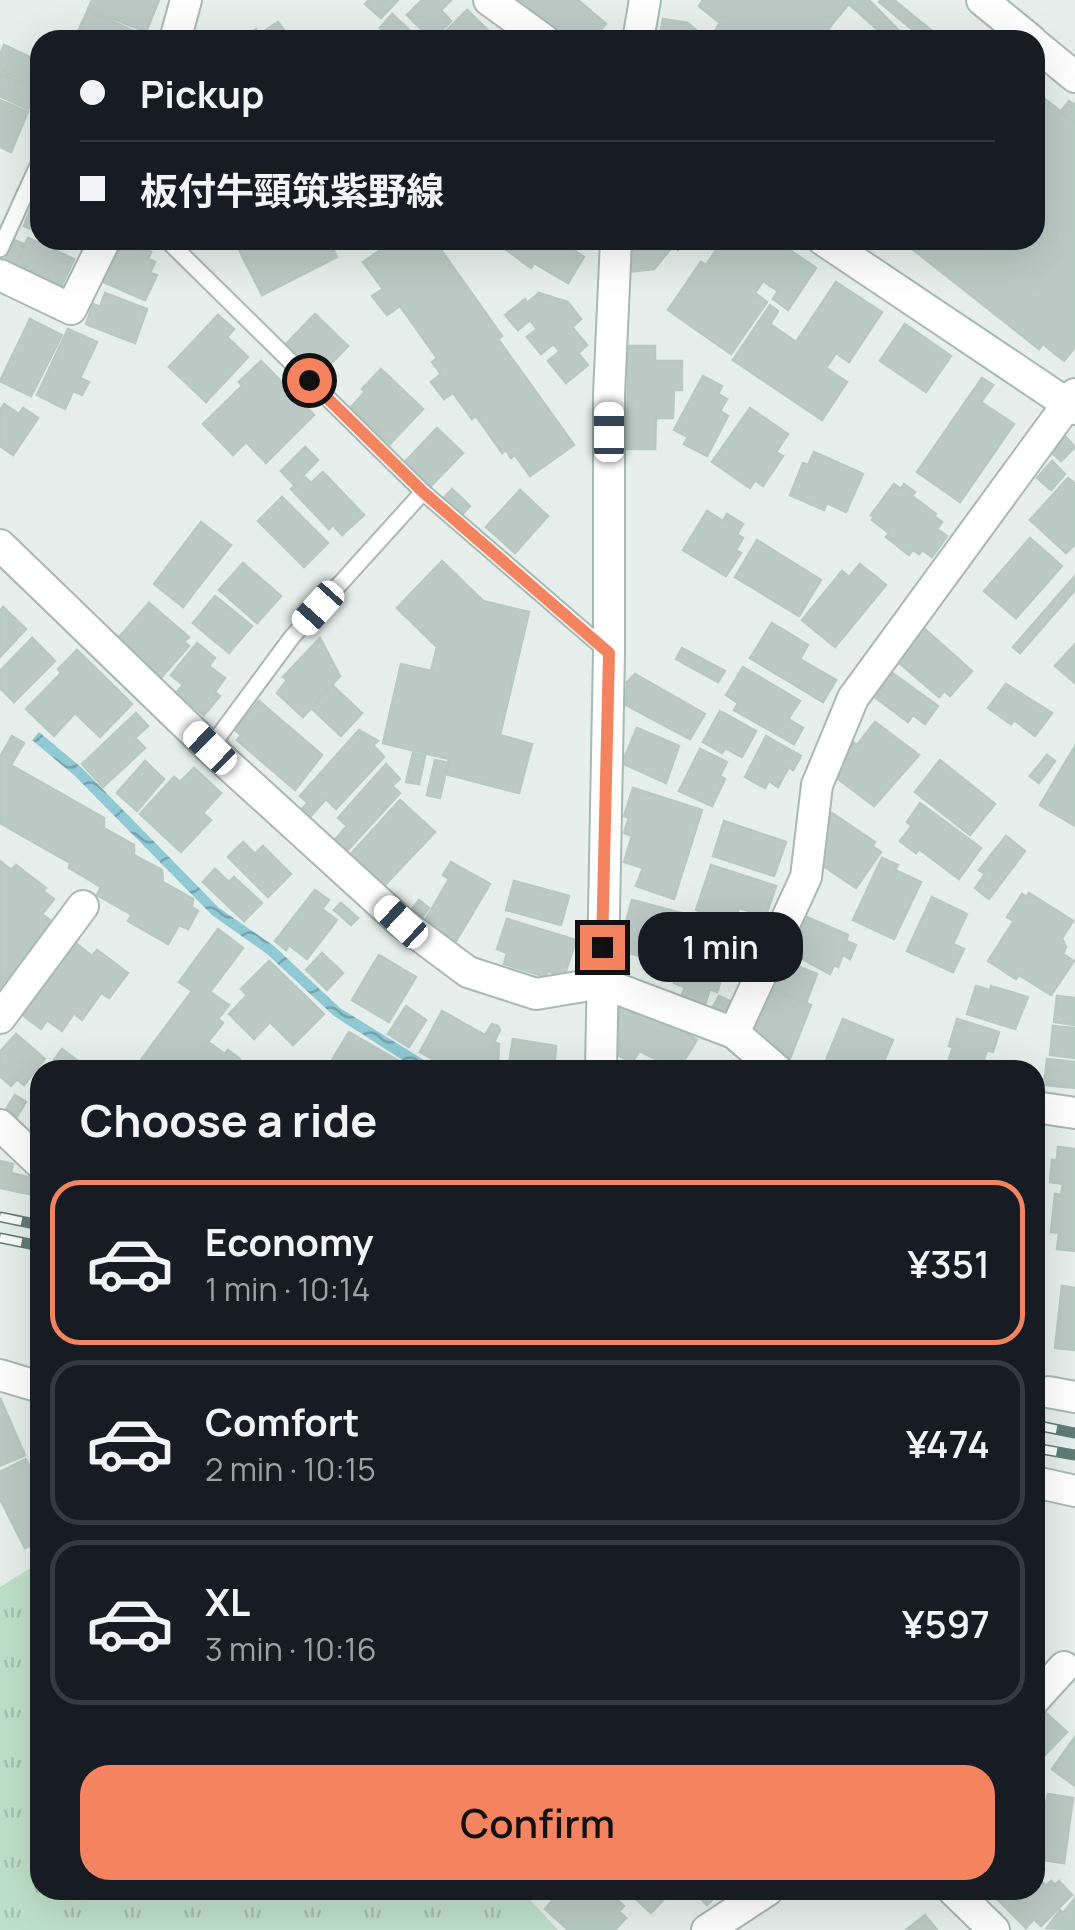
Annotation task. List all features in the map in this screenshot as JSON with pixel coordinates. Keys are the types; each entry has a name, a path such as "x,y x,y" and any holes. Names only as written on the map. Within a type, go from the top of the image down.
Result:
{"street":[{"path":"178,30 186,0"},
{"path":"488,0 530,30"},
{"path":"640,30 645,0"},
{"path":"982,0 1018,30"},
{"path":"1045,52 1075,77"},
{"path":"0,275 71,309 100,250"},
{"path":"600,1060 609,653 609,395 616,250"},
{"path":"734,1034 806,877 817,786 854,698 1072,402 838,250"},
{"path":"0,545 210,748 401,922 468,972 536,994 602,983 734,1034 766,1060"},
{"path":"0,1018 83,906"},
{"path":"1045,1108 1075,1113"},
{"path":"0,1125 30,1154"},
{"path":"0,1375 30,1384"},
{"path":"1045,1484 1075,1492"},
{"path":"1045,1688 1064,1667"},
{"path":"708,1930 753,1900"},
{"path":"963,1900 994,1930"}],"lane":[{"path":"0,249 30,183"},
{"path":"177,250 423,492 609,653"},
{"path":"210,748 292,637 423,492"}],"green space":[{"path":"30,1568 30,1900 530,1900 558,1930 0,1930 0,1587"}],"water":[{"path":"39,732 82,768 219,908 274,946 340,1008 424,1060 402,1060 334,1016 267,954 212,915 75,776 32,740"}],"building":[{"path":"92,0 159,0 147,30 88,9"},
{"path":"369,0 398,0 381,18 365,4"},
{"path":"422,0 451,0 441,10 451,21 442,30 422,30 407,15"},
{"path":"510,0 578,0 606,24 601,30 546,30"},
{"path":"703,0 852,0 827,30 715,30 720,23 699,6"},
{"path":"852,0 869,0 898,30 878,30 849,4"},
{"path":"894,0 931,30 913,30 879,2"},
{"path":"88,10 131,30 79,30"},
{"path":"467,10 488,30 447,30"},
{"path":"392,14 409,30 382,30"},
{"path":"663,19 688,23 696,30 661,30"},
{"path":"278,22 284,30 266,30"},
{"path":"4,45 30,57 30,84 0,70"},
{"path":"0,73 30,86 28,109 0,96"},
{"path":"1045,99 1075,123 1075,347 1064,361 1043,344 1039,349 914,250 1045,250"},
{"path":"0,100 28,112 11,152 0,147"},
{"path":"1069,101 1075,105 1075,123 1061,111"},
{"path":"28,238 30,250 54,250 74,259 61,287 51,292 13,270"},
{"path":"14,240 24,244 14,267 4,263"},
{"path":"112,250 151,252 148,259 155,262 150,273 157,275 145,300 99,280"},
{"path":"239,250 334,250 337,257 262,295"},
{"path":"380,250 441,250 502,336 498,339 574,445 530,476 515,455 511,458 506,450 502,453 476,416 472,419 453,393 444,399 431,382 441,374 432,362 437,358 400,306 387,315 372,296 383,289 363,262"},
{"path":"507,250 573,250 584,257 568,283 534,263 531,268"},
{"path":"626,250 670,250 654,269 626,272"},
{"path":"716,250 790,250 816,268 788,310 773,299 778,291 763,281 755,293 767,302 731,354 668,310 701,262 706,265"},
{"path":"836,282 882,312 849,362 836,353 826,368 847,382 822,420 733,360 770,305 778,311 770,324 796,342"},
{"path":"105,293 147,309 135,343 86,324 93,304 100,307"},
{"path":"539,293 568,302 581,319 572,327 587,345 578,353 588,365 566,383 548,361 560,351 553,344 541,354 527,337 537,329 530,320 518,330 505,315"},
{"path":"315,314 348,346 319,376 286,344"},
{"path":"218,315 234,329 227,337 248,357 206,402 169,367"},
{"path":"30,319 62,335 31,396 0,381"},
{"path":"905,324 951,356 926,392 880,361"},
{"path":"68,329 97,342 80,378 89,382 82,395 73,391 65,409 37,395"},
{"path":"628,346 655,346 655,361 682,361 682,390 674,390 673,418 656,418 655,449 627,449"},
{"path":"261,361 314,415 266,463 246,442 233,455 203,424"},
{"path":"381,369 423,409 390,444 351,407"},
{"path":"703,376 722,386 718,394 727,399 720,411 728,416 707,456 684,444 688,437 674,430"},
{"path":"982,378 993,385 981,402 1014,424 960,502 917,472"},
{"path":"4,404 19,414 23,408 38,418 13,455 0,446 0,410"},
{"path":"351,407 385,439 380,445 346,412"},
{"path":"750,408 788,434 776,452 783,456 763,486 755,480 750,488 712,462"},
{"path":"437,428 463,453 428,489 403,464"},
{"path":"1065,436 1075,447 1061,461 1050,451"},
{"path":"305,447 318,460 294,485 281,471"},
{"path":"814,452 863,474 846,512 827,503 824,510 790,495 803,463 808,465"},
{"path":"1052,461 1065,474 1051,490 1037,478"},
{"path":"323,472 364,515 342,535 333,525 329,529 291,489 304,476 311,483"},
{"path":"1068,478 1075,484 1075,544 1066,553 1030,520"},
{"path":"894,484 901,489 904,484 915,492 912,496 942,522 937,529 947,536 932,557 922,550 919,554 913,550 909,555 872,520 871,515"},
{"path":"452,489 470,506 460,517 442,500"},
{"path":"520,490 548,516 515,553 486,527"},
{"path":"282,497 328,543 304,567 258,521"},
{"path":"707,511 723,521 727,514 743,524 737,534 743,538 736,550 741,553 726,576 683,550"},
{"path":"201,522 231,545 183,607 154,584"},
{"path":"1030,538 1062,566 1016,618 984,591"},
{"path":"757,540 821,580 799,616 735,577"},
{"path":"442,561 483,601 529,612 500,735 532,744 519,793 446,774 449,759 383,743 401,664 431,671 437,647 397,608"},
{"path":"243,563 281,596 257,623 219,590"},
{"path":"860,564 886,585 835,647 802,620 842,571 849,577"},
{"path":"1075,576 1075,590 1020,653 1013,647"},
{"path":"215,596 252,626 229,653 193,623"},
{"path":"149,603 189,637 184,642 189,646 158,681 114,643"},
{"path":"3,607 26,629 0,657 0,611"},
{"path":"772,623 808,645 800,659 836,680 823,702 750,658"},
{"path":"918,623 972,671 950,696 944,691 939,697 890,655"},
{"path":"32,638 55,661 14,702 0,688 0,671"},
{"path":"320,638 340,676 303,717 277,693 287,680 283,677"},
{"path":"197,643 215,658 209,666 225,678 215,692 220,696 204,715 176,693 183,685 171,675"},
{"path":"1075,644 1075,683 1055,666"},
{"path":"682,648 725,671 718,682 676,659"},
{"path":"77,650 132,704 100,737 75,713 54,736 26,709"},
{"path":"743,667 800,701 788,719 803,728 794,744 734,710 738,703 726,695"},
{"path":"891,672 938,706 925,724 913,715 908,722 869,693"},
{"path":"635,674 705,714 690,739 626,705 627,682"},
{"path":"1006,684 1052,713 1035,736 988,708"},
{"path":"332,685 362,713 341,736 311,708"},
{"path":"259,701 322,755 295,790 237,740 241,735 235,730"},
{"path":"720,711 756,731 742,757 725,748 722,753 703,742"},
{"path":"136,713 148,726 135,738 145,748 103,787 82,764"},
{"path":"875,722 919,755 874,806 829,772"},
{"path":"637,728 679,746 666,783 622,763"},
{"path":"359,730 378,741 373,745 384,757 336,809 326,799 309,818 301,810 308,803 300,796"},
{"path":"12,736 24,743 11,765 104,818 104,828 134,845 134,855 162,870 163,882 193,899 192,907 198,911 188,929 179,925 168,944 128,921 132,915 97,895 101,887 69,868 70,863 0,823 0,757"},
{"path":"766,736 801,756 793,770 789,767 778,787 769,781 765,788 745,777"},
{"path":"1075,746 1075,826 1040,805"},
{"path":"700,749 727,762 720,776 725,779 712,806 679,791"},
{"path":"413,753 425,756 419,784 406,782"},
{"path":"1047,755 1055,761 1039,783 1030,776"},
{"path":"435,760 448,763 440,798 427,795"},
{"path":"940,760 995,804 970,835 915,792"},
{"path":"145,761 164,779 137,811 117,793"},
{"path":"386,764 400,779 392,786 400,793 344,854 332,843 347,826 338,818"},
{"path":"194,768 221,793 203,813 211,820 181,852 140,814 174,777 180,782"},
{"path":"633,788 702,810 674,899 636,886 643,868 624,862 632,836 624,833 629,818 624,816"},
{"path":"400,800 435,832 382,888 350,855"},
{"path":"920,803 981,848 959,879 919,849 916,853 900,841 912,826 907,822"},
{"path":"832,813 875,842 872,846 881,852 856,888 813,859 822,827"},
{"path":"724,821 786,842 774,876 713,856"},
{"path":"1006,836 1025,851 989,899 975,888 985,874 979,870"},
{"path":"243,842 255,854 263,846 291,874 268,897 228,857"},
{"path":"882,858 898,865 895,870 921,882 894,939 853,920"},
{"path":"0,861 11,870 16,865 54,899 42,914 51,921 0,987"},
{"path":"451,862 490,884 456,941 424,922 449,879 443,875"},
{"path":"711,865 776,886 766,916 739,908 734,922 696,910"},
{"path":"215,869 229,882 234,877 262,903 244,921 203,882"},
{"path":"514,881 569,896 561,925 506,910"},
{"path":"315,890 329,900 322,909 337,920 307,959 289,945 286,950 275,941"},
{"path":"1029,893 1073,921 1062,938 1066,947 1063,954 1074,961 1051,995 988,961 1014,921 1007,917 1022,894 1026,897"},
{"path":"932,897 967,914 953,944 964,949 953,972 907,951"},
{"path":"419,900 429,908 415,927 404,919"},
{"path":"632,900 685,914 671,965 618,950"},
{"path":"341,903 358,918 351,925 334,910"},
{"path":"802,915 848,935 846,941 856,945 850,959 843,955 830,974 786,950"},
{"path":"507,919 576,940 564,977 548,971 546,977 504,964 507,953 497,949"},
{"path":"694,924 717,932 712,947 722,950 716,968 724,971 717,992 710,989 703,1011 679,1003 685,987 674,983"},
{"path":"218,929 243,948 210,992 229,1005 218,1019 223,1023 208,1042 225,1054 228,1050 239,1060 141,1060 192,991 179,982"},
{"path":"73,941 92,956 97,950 128,973 109,998 101,993 82,1020 74,1013 62,1031 47,1020 41,1029 20,1013"},
{"path":"322,953 343,973 327,990 306,970"},
{"path":"379,955 416,977 389,1022 352,1000"},
{"path":"782,960 817,974 806,1003 771,989"},
{"path":"269,961 324,1014 293,1045 270,1022 254,1039 229,1014 247,995 241,989"},
{"path":"976,986 990,990 991,986 1028,997 1015,1029 967,1014"},
{"path":"766,987 811,1005 789,1060 763,1051 753,1039 756,1031 750,1029"},
{"path":"719,996 730,1001 718,1023 707,1017"},
{"path":"1057,996 1075,998 1075,1025 1054,1022"},
{"path":"628,997 697,1040 684,1060 657,1060 639,1051 634,1060 618,1055 619,1001"},
{"path":"406,1006 426,1020 409,1047 388,1034"},
{"path":"442,1011 485,1035 492,1024 500,1030 494,1042 499,1044 498,1060 434,1060 420,1052"},
{"path":"843,1019 893,1040 884,1060 826,1060"},
{"path":"957,1019 999,1032 993,1052 987,1050 984,1060 949,1060 953,1047 949,1046"},
{"path":"1053,1026 1075,1028 1075,1058 1050,1055"},
{"path":"349,1032 397,1060 332,1060"},
{"path":"16,1034 45,1059 30,1060 30,1078 24,1085 17,1079 11,1086 0,1076 0,1052"},
{"path":"513,1039 556,1046 555,1060 510,1060"},
{"path":"62,1049 77,1060 54,1060"},
{"path":"1047,1059 1075,1062 1075,1088 1045,1085"},
{"path":"15,1095 26,1102 13,1123 2,1116"},
{"path":"1058,1147 1075,1149 1075,1251 1057,1249 1059,1233 1051,1232 1055,1194 1061,1195 1063,1184 1050,1182"},
{"path":"0,1161 13,1164 11,1173 30,1178 30,1194 0,1188"},
{"path":"1062,1286 1075,1288 1075,1350 1055,1348"},
{"path":"0,1398 25,1455 0,1466"},
{"path":"26,1459 30,1467 30,1546 25,1548 0,1499 0,1472"},
{"path":"1045,1712 1067,1732 1045,1755"},
{"path":"1075,1737 1075,1786 1052,1769"},
{"path":"1048,1794 1073,1798 1064,1863 1045,1860"},
{"path":"1059,1881 1072,1895 1041,1926 1034,1919 1026,1928 998,1900 1045,1900 1045,1885"},
{"path":"1075,1898 1075,1930 1047,1928 1060,1910 1063,1913"},
{"path":"553,1900 617,1900 624,1906 619,1912 626,1918 615,1930 568,1930 545,1909"},
{"path":"637,1900 663,1900 651,1913"},
{"path":"925,1915 937,1930 906,1930"}],"railway":[{"path":"0,1217 30,1223"},
{"path":"0,1238 30,1244"},
{"path":"1045,1427 1075,1433"},
{"path":"1045,1450 1075,1455"}],"route":[{"path":"309,380 423,492 609,653 602,947"}]}
